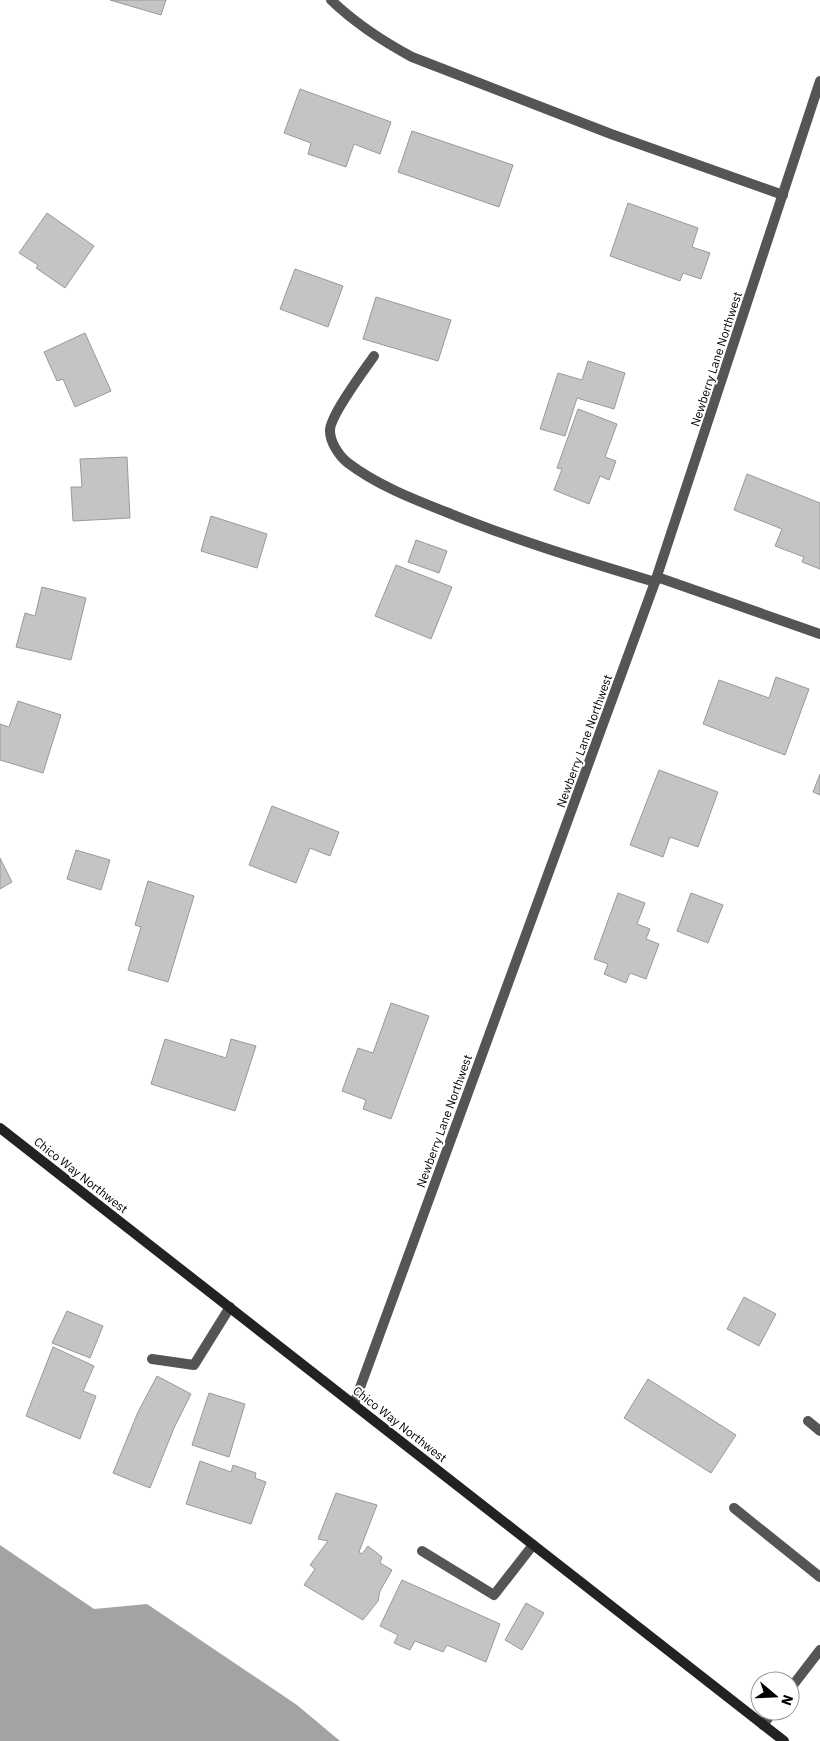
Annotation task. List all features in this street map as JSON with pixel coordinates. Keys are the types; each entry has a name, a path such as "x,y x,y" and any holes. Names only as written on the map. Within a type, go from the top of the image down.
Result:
{"main road":[{"name":"Chico Way Northwest","path":"0,1128 784,1741"}],"street":[{"path":"331,0 350,18 383,41 412,56 611,134 783,195"},
{"name":"Newberry Lane Northwest","path":"354,1404 656,579 820,81"},
{"path":"374,356 344,400 330,429 332,443 346,462 372,478 421,502 488,529 656,579 820,634"},
{"path":"152,1360 194,1364 230,1307"},
{"path":"808,1421 820,1431"},
{"path":"734,1508 820,1577"},
{"path":"422,1550 494,1595 534,1545"},
{"path":"800,1677 820,1650"},
{"path":"763,1725 766,1721"}],"shaded area":[{"path":"0,1545 94,1609 147,1604 297,1705 340,1741 0,1741"}],"building":[{"path":"110,0 166,0 161,15"},
{"path":"300,89 391,122 380,154 354,144 346,167 308,154 311,143 284,133"},
{"path":"412,131 513,165 499,207 398,172"},
{"path":"628,203 698,228 692,247 710,253 701,279 683,273 680,281 610,256"},
{"path":"47,213 94,246 65,288 36,268 38,265 19,253"},
{"path":"295,269 343,286 328,327 280,309"},
{"path":"376,297 451,320 438,361 363,339"},
{"path":"85,333 111,391 75,407 63,379 57,381 44,352"},
{"path":"588,361 625,373 614,409 577,398 565,436 540,429 558,373 582,380"},
{"path":"578,409 617,424 605,457 616,461 609,480 600,476 589,504 554,490 562,469 557,468"},
{"path":"127,457 130,518 73,521 71,487 82,487 80,459"},
{"path":"747,474 820,503 820,569 802,562 804,557 775,546 782,529 734,510"},
{"path":"211,516 267,534 257,568 201,551"},
{"path":"416,540 447,551 439,573 408,562"},
{"path":"396,565 452,587 431,639 375,616"},
{"path":"42,587 86,598 71,660 16,647 25,613 35,616"},
{"path":"776,677 809,689 785,755 703,724 719,680 769,698"},
{"path":"18,701 61,715 43,773 0,760 0,724 9,727"},
{"path":"659,770 718,792 698,847 670,837 663,857 630,845"},
{"path":"820,774 820,795 813,792"},
{"path":"272,806 339,832 330,856 310,848 296,883 249,865"},
{"path":"76,850 110,860 101,890 67,879"},
{"path":"0,858 12,882 0,889"},
{"path":"148,881 194,896 168,982 128,970 141,927 135,925"},
{"path":"618,893 645,903 637,924 650,929 646,939 659,944 646,979 630,973 626,983 604,974 608,964 594,959"},
{"path":"691,893 723,905 708,943 677,931"},
{"path":"391,1003 429,1016 391,1119 363,1109 366,1100 342,1091 358,1048 373,1053"},
{"path":"165,1039 226,1058 231,1039 256,1046 235,1111 151,1084"},
{"path":"744,1297 776,1314 759,1346 727,1329"},
{"path":"67,1311 103,1326 90,1358 52,1343"},
{"path":"53,1347 94,1366 83,1391 96,1396 80,1439 26,1416"},
{"path":"157,1376 191,1394 174,1428 150,1488 113,1473 138,1412"},
{"path":"648,1379 736,1435 711,1473 624,1418"},
{"path":"209,1393 245,1404 229,1457 192,1445"},
{"path":"200,1461 231,1472 233,1465 256,1473 255,1478 266,1482 251,1524 186,1504"},
{"path":"336,1493 377,1505 359,1552 362,1554 368,1546 382,1557 380,1563 392,1570 380,1591 378,1601 363,1620 304,1585 315,1569 310,1565 328,1541 318,1539"},
{"path":"402,1580 500,1624 486,1662 447,1645 443,1652 415,1641 410,1650 394,1643 398,1635 380,1626"},
{"path":"526,1603 544,1613 522,1650 505,1640"}]}
